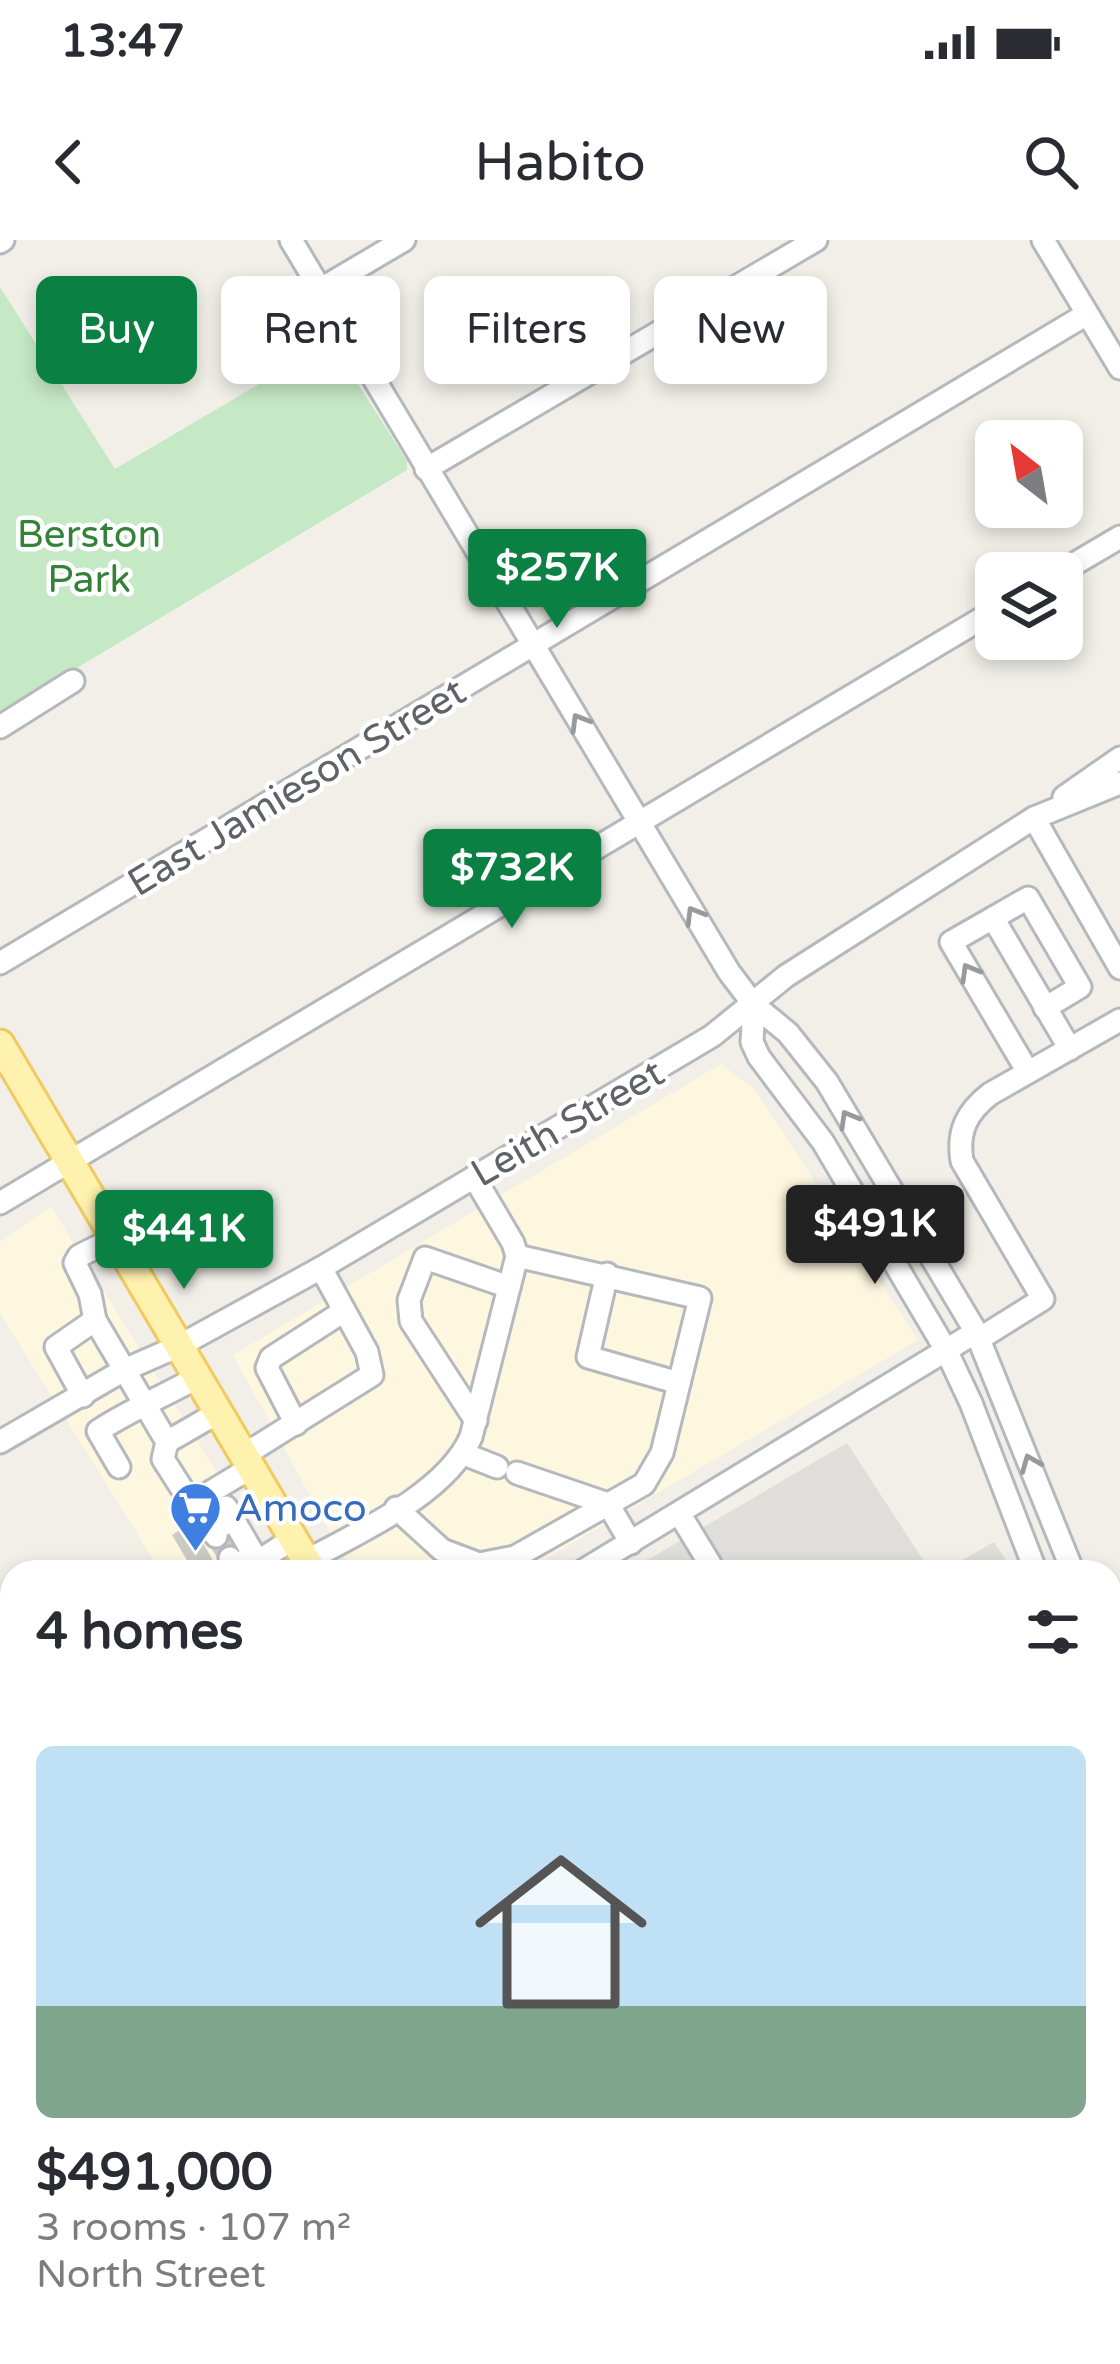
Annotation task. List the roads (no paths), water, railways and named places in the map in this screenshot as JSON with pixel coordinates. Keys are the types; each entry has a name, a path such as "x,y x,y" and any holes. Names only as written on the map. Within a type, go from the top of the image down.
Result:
{"main road":[{"path":"0,1044 304,1557"}],"street":[{"path":"291,240 313,276"},
{"path":"344,276 404,240"},
{"path":"427,469 816,240"},
{"path":"1043,240 1120,368"},
{"name":"East Jamieson Street","path":"0,963 1087,314"},
{"path":"377,384 728,973 754,1005 788,1033 827,1082 977,1336 1068,1560"},
{"path":"1083,559 1120,537"},
{"path":"0,1203 975,623"},
{"path":"0,727 73,681"},
{"path":"1120,758 1034,818 1120,968"},
{"name":"Leith Street","path":"0,1442 124,1370 179,1346 321,1268 712,1036 786,976 1034,818 1120,783"},
{"path":"1028,1072 951,942 1028,898 1080,987 1045,1008"},
{"path":"993,918 1070,1048"},
{"path":"754,1005 752,1042 759,1057 823,1142 946,1351 1031,1560"},
{"path":"602,1560 946,1351 1043,1299 962,1161 959,1143 964,1123 974,1107 1120,1020"},
{"path":"216,1519 226,1508 242,1559 304,1557 396,1508 436,1482 464,1454 517,1256 474,1177"},
{"path":"115,1238 79,1256 75,1263 90,1294 95,1320 167,1442 163,1459 186,1495 216,1519"},
{"path":"500,1560 515,1557 644,1484 656,1464 700,1298 517,1256"},
{"path":"476,1421 411,1321 409,1300 425,1258 509,1286"},
{"path":"216,1519 248,1461 372,1375 367,1352 321,1268"},
{"path":"607,1274 588,1357 679,1383"},
{"path":"296,1424 267,1368 272,1358 344,1311"},
{"path":"83,1396 56,1347 95,1320"},
{"path":"119,1467 98,1431 198,1377"},
{"path":"167,1442 219,1412"},
{"path":"464,1454 608,1504 631,1543"},
{"path":"396,1508 442,1550 468,1560"},
{"path":"679,1514 708,1560"}],"place":[{"name":"Amoco","path":"195,1553"}],"park label":[{"name":"Berston Park","path":"89,556"}]}
